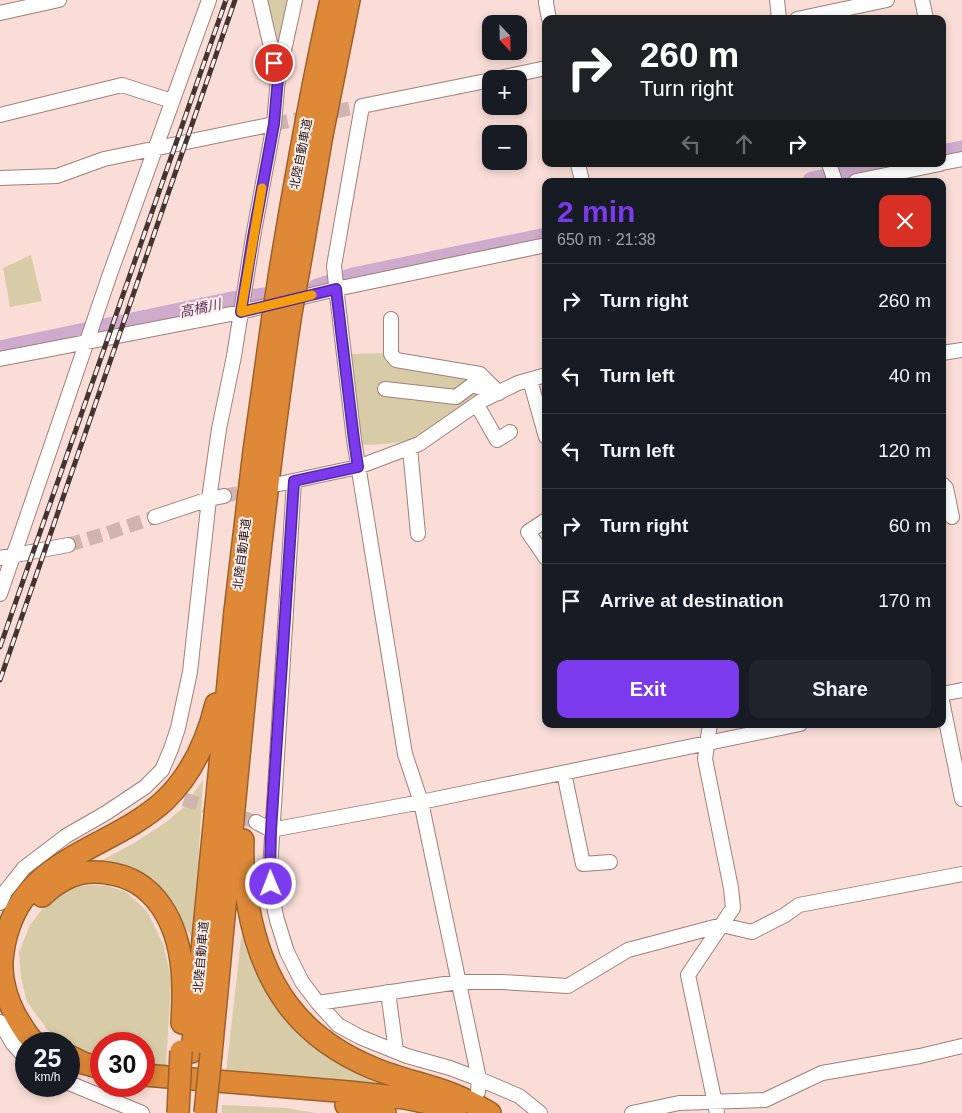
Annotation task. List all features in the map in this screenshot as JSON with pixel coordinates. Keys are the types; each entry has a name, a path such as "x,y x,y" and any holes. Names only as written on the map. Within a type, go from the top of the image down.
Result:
{"highway":[{"name":"北陸自動車道","path":"290,270 304,134 331,0"},
{"name":"北陸自動車道","path":"205,1113 195,1052 234,620 254,451 290,270 349,0"},
{"name":"北陸自動車道","path":"186,1113 254,610 270,462 282,314"},
{"path":"26,1032 13,1011 8,998 2,968 3,952 15,911 34,885 47,873 150,813 177,788 188,774 198,758 207,737 219,691 242,508 254,451"},
{"path":"254,610 243,846 244,873 250,916 267,972 298,1018 311,1031 342,1053 375,1069 453,1095 490,1113"},
{"path":"42,1032 24,1007 18,991 15,974 18,940 23,924 32,908 55,885 83,872 111,873 124,877 145,888 164,908 171,923 180,953 183,990 195,1052 178,1113"},
{"path":"155,1076 405,1098 431,1102 470,1113"},
{"path":"155,1086 359,1106 385,1113"}],"street":[{"path":"0,13 59,0"},
{"path":"0,594 6,557 20,540 86,342 209,0"},
{"path":"260,0 278,78"},
{"path":"0,903 5,892 24,868 66,836 106,813 145,787 162,770 178,728 190,672 209,499 219,429 234,356 274,124 278,78 295,0"},
{"path":"546,0 548,15"},
{"path":"777,0 779,15"},
{"path":"816,15 887,0"},
{"path":"922,0 925,15"},
{"path":"527,72 542,69"},
{"path":"478,1085 421,802 405,754 358,467 334,266 362,106 482,82"},
{"path":"0,115 122,84 172,102"},
{"path":"0,178 58,176 104,159 274,124"},
{"path":"946,163 962,160"},
{"path":"871,178 926,167"},
{"path":"0,359 241,312 336,289 542,245"},
{"path":"391,319 391,354 396,360 480,374 499,393"},
{"path":"946,352 962,350"},
{"path":"279,484 358,467 410,448 419,444 477,404 518,383 542,376"},
{"path":"530,380 542,423"},
{"path":"385,389 456,397 472,384 499,393"},
{"path":"477,404 497,440 510,432"},
{"path":"410,448 418,534"},
{"path":"294,481 270,870 272,897 287,952 302,982 338,1025 360,1037 407,1056 450,1068 478,1085 519,1096 540,1113"},
{"path":"946,488 952,517"},
{"path":"155,517 224,496"},
{"path":"542,523 528,532 542,552"},
{"path":"6,557 68,545"},
{"path":"946,693 962,690"},
{"path":"946,721 962,799"},
{"path":"709,728 705,759 731,888 733,908 688,975 716,1107"},
{"path":"256,822 271,830 421,802 781,728"},
{"path":"564,773 583,864 610,862"},
{"path":"145,787 161,792"},
{"path":"318,1003 458,982 502,982 568,986 628,950 722,925 752,932 785,915 799,905 962,874"},
{"path":"388,992 396,1051"},
{"path":"0,1022 15,1046"},
{"path":"632,1113 679,1103 716,1107 765,1100 822,1073 920,1056 962,1046"},
{"path":"80,1088 142,1113"}],"shaded area":[{"path":"266,0 290,0 279,52"},
{"path":"31,255 42,301 10,307 3,268"},
{"path":"387,353 497,385 416,440 360,445 350,354"},
{"path":"203,780 194,940 159,891 126,865 93,865 136,842 165,823 182,809"},
{"path":"88,885 108,886 126,892 147,911 164,946 171,981 166,1067 155,1067 155,1032 90,1032 90,1059 80,1054 80,1032 49,1032 27,1002 21,978 19,952 30,925 43,908 68,889"},
{"path":"243,922 273,1000 419,1094 226,1073"},
{"path":"222,1105 286,1108 316,1113 222,1113"}],"waterway":[{"name":"高橋川","path":"946,153 962,150"},
{"name":"高橋川","path":"827,178 880,167"},
{"name":"高橋川","path":"317,288 353,277 542,238"},
{"name":"高橋川","path":"0,350 232,301 291,294"}],"tunnel":[{"path":"274,124 362,106"},
{"path":"224,496 257,489"},
{"path":"68,545 155,517"},
{"path":"164,793 256,822"}],"railway":[{"path":"0,647 226,0"},
{"path":"0,680 235,0"}],"slow traffic":[{"path":"262,188 241,312 312,295"}],"route":[{"path":"271,884 271,830 294,481 358,467 336,289 241,312 274,124 278,78 274,63"}]}
